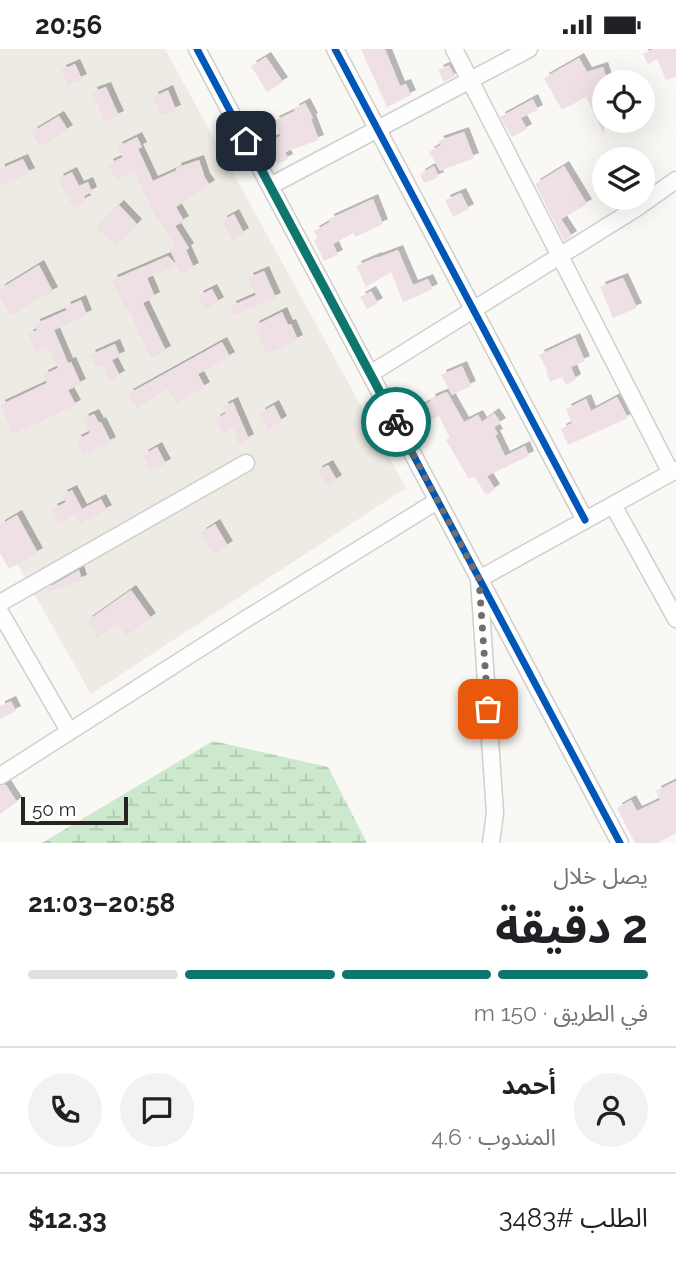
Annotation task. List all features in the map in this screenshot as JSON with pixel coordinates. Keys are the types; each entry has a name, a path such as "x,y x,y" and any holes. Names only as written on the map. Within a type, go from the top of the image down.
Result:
{"street":[{"path":"197,49 620,843"},
{"path":"335,49 585,520"},
{"path":"454,49 674,471 479,579"},
{"path":"270,186 529,49"},
{"path":"370,374 635,209 676,180"},
{"path":"0,603 246,463"},
{"path":"0,776 238,624 438,501"},
{"path":"613,505 676,619"},
{"path":"479,579 495,813 491,843"},
{"path":"0,611 69,731"}],"shaded area":[{"path":"0,49 165,49 406,488 91,694 0,534"}],"green space":[{"path":"213,741 328,767 367,843 42,843"}],"building":[{"path":"361,49 385,49 400,86 406,84 411,95 387,107"},
{"path":"653,49 676,49 676,76 666,80 657,59 648,64 643,54"},
{"path":"266,57 283,82 267,92 251,66"},
{"path":"579,58 587,72 592,70 592,110 586,97 562,110 544,78"},
{"path":"75,64 82,79 68,85 61,70"},
{"path":"449,65 455,76 444,82 438,70"},
{"path":"106,87 119,116 105,122 92,92"},
{"path":"168,90 176,110 161,116 153,97"},
{"path":"533,99 538,110 521,118 527,129 512,137 500,117"},
{"path":"305,103 313,118 311,119 319,140 285,152 288,159 277,164 267,142 281,136 274,121"},
{"path":"59,116 68,130 39,145 32,132"},
{"path":"464,132 474,158 440,171 429,152 441,145 438,141"},
{"path":"137,137 142,147 138,149 153,181 177,170 176,168 199,160 210,185 176,207 184,221 175,226 189,248 186,250 194,268 181,274 170,250 175,247 158,217 156,218 134,171 116,180 108,164 123,157 117,147"},
{"path":"23,159 30,173 0,186 0,169"},
{"path":"434,166 439,177 424,183 420,174"},
{"path":"564,166 587,204 561,219 572,236 564,241 535,184"},
{"path":"72,172 79,186 88,182 92,192 84,196 86,200 73,207 58,179"},
{"path":"461,193 469,209 453,217 445,200"},
{"path":"373,199 383,224 355,237 353,233 333,244 338,255 324,261 314,240 318,238 314,231 330,222 329,219"},
{"path":"119,205 137,224 115,246 96,227"},
{"path":"234,214 244,233 232,240 222,221"},
{"path":"398,250 413,285 428,279 433,289 403,302 391,272 366,287 356,266"},
{"path":"168,256 177,265 147,278 155,297 143,303 166,351 151,358 112,280"},
{"path":"39,265 53,292 10,315 0,296 0,289"},
{"path":"264,271 276,298 234,315 231,306 256,295 248,278"},
{"path":"623,278 637,308 613,318 600,287"},
{"path":"212,289 219,302 205,310 198,296"},
{"path":"371,291 378,303 367,309 360,297"},
{"path":"81,300 87,315 54,330 68,363 71,362 81,384 68,390 76,405 13,434 0,405 47,383 43,375 58,368 48,347 36,352 28,335 37,330 35,324 67,310 65,307"},
{"path":"282,312 298,340 267,354 254,326"},
{"path":"575,338 585,361 571,367 576,379 566,385 562,377 550,382 539,355"},
{"path":"222,342 230,357 198,374 205,387 177,403 168,389 137,408 128,394"},
{"path":"115,344 120,356 112,360 120,376 109,381 103,365 96,368 90,355"},
{"path":"462,366 471,386 452,395 441,375"},
{"path":"447,392 464,422 478,415 482,422 494,413 501,423 494,427 498,434 495,435 505,456 525,446 529,456 487,476 495,489 486,495 474,476 469,479 446,440 450,438 439,416 418,427 410,413 431,401 430,399"},
{"path":"617,397 628,418 568,445 561,429 572,423 566,409 586,399 591,411"},
{"path":"233,402 249,439 239,444 233,428 223,434 215,420 226,413 223,407"},
{"path":"274,405 282,421 268,429 260,413"},
{"path":"94,414 111,442 83,455 76,440 90,433 83,419"},
{"path":"157,447 166,464 151,471 143,455"},
{"path":"328,465 337,480 327,486 317,471"},
{"path":"72,490 82,509 101,499 107,510 80,524 75,514 59,523 52,509 66,502 62,495"},
{"path":"17,515 38,553 9,569 0,553 0,525"},
{"path":"215,524 228,546 214,554 201,533"},
{"path":"79,570 82,580 48,592 46,589"},
{"path":"131,590 151,618 126,636 118,624 97,638 87,621"},
{"path":"11,701 16,711 0,719 0,706"},
{"path":"676,781 676,833 658,843 635,843 617,808 631,800 637,811 660,800 656,791"},
{"path":"6,785 17,802 0,814 0,786"}],"cycle path":[{"path":"197,49 620,843"},
{"path":"335,49 585,520"}],"way so far":[{"path":"396,422 479,579 488,709"}],"route":[{"path":"246,141 396,422"}]}
